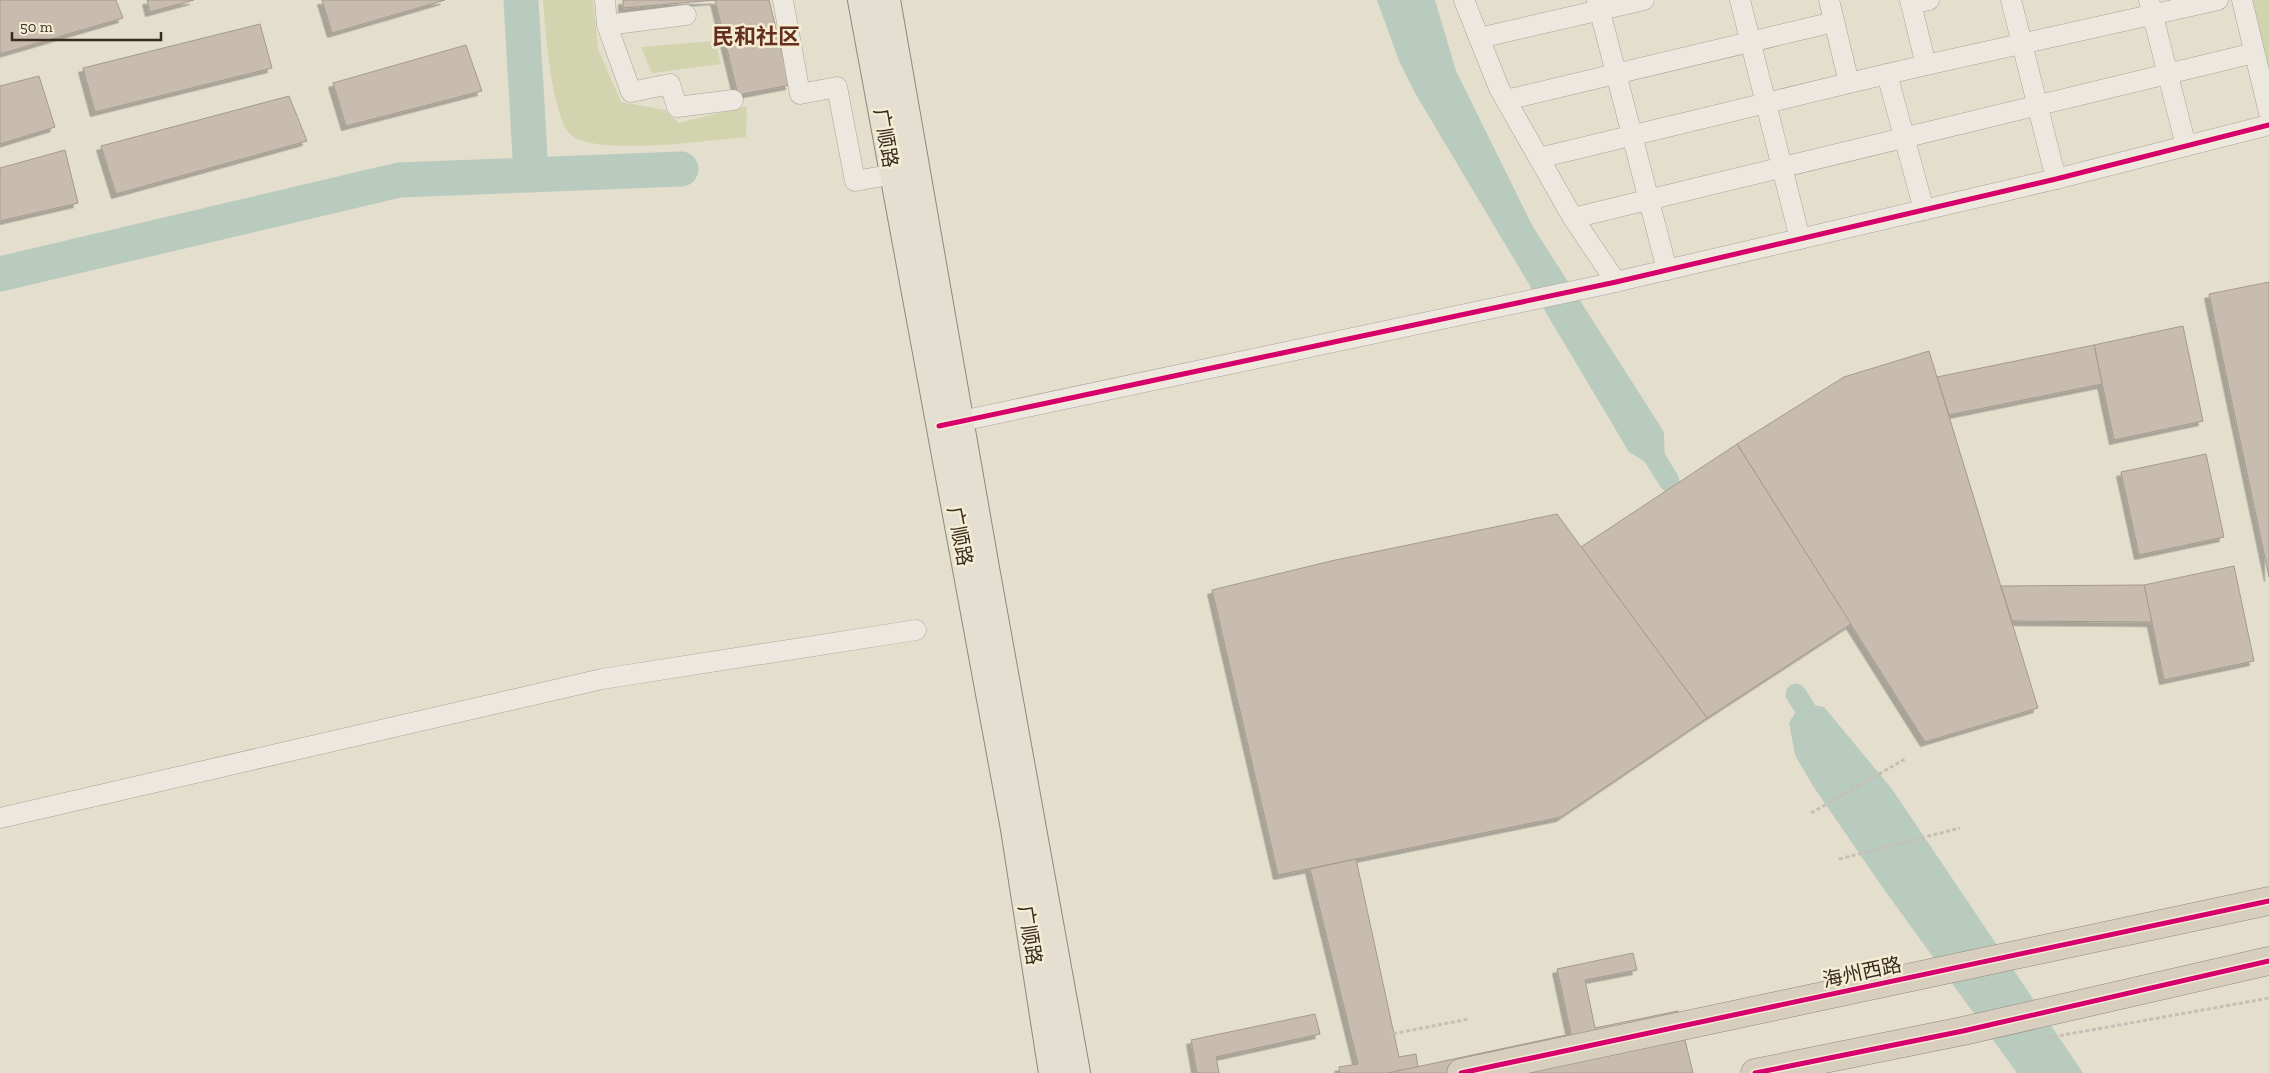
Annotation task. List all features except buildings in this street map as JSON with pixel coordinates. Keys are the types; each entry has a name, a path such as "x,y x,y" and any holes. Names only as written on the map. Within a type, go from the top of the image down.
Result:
{"highway":[{"name":"海州西路","path":"1461,1073 2269,901"},
{"path":"1755,1073 1963,1031 2056,1023 2269,961"}],"main road":[{"name":"广顺路","path":"861,0 905,173 950,423 1077,1073"},
{"name":"广顺路","path":"887,0 905,173"},
{"name":"广顺路","path":"950,423 1052,1073"}],"street":[{"path":"605,0 608,25 631,92 670,84 677,107 733,100"},
{"path":"783,0 800,94 837,87 855,181 905,173"},
{"path":"1464,0 1506,100 1609,284"},
{"path":"1480,38 1598,5 1644,0"},
{"path":"1740,0 1800,239"},
{"path":"1828,0 1849,84"},
{"path":"2011,0 2056,179"},
{"path":"1539,158 2022,43 2151,7 2218,0"},
{"path":"2242,0 2269,113"},
{"path":"1917,1 1926,65"},
{"path":"1598,5 1667,270"},
{"path":"2151,7 2186,146"},
{"path":"608,25 686,15"},
{"path":"1506,100 1834,22"},
{"path":"1573,218 2254,52"},
{"path":"1887,74 1924,210"},
{"path":"950,423 1609,284 2056,179 2269,125"},
{"path":"0,818 602,679 916,630"}],"path":[{"path":"1810,813 1905,759"},
{"path":"1839,859 1960,828"},
{"path":"2056,1023 2269,998"},
{"path":"1387,1035 1470,1018"}],"green space":[{"path":"543,0 593,0 598,49 621,102 665,110 679,123 747,106 746,137 627,146 602,145 583,141 570,134 558,109 554,91"},
{"path":"2248,0 2269,0 2269,85"},
{"path":"715,41 721,64 652,73 641,47"}],"shaded area":[{"path":"1377,0 1435,0 1456,71 1533,227 1664,432 1665,474 1629,452 1415,93 1399,61"},
{"path":"1801,703 1824,707 1892,789 2083,1073 2017,1073 1883,888 1813,786 1795,755 1789,723"}],"waterway":[{"path":"521,0 531,175"},
{"path":"0,274 399,180 681,169"},
{"path":"1650,450 1669,481"},
{"path":"1796,694 1816,726"}],"cycle path":[{"path":"939,426 1616,282 2056,179 2269,125"},
{"path":"1461,1073 2269,901"},
{"path":"1755,1073 1963,1031 2269,961"}],"district":[{"name":"民和社区","path":"756,36"}]}
